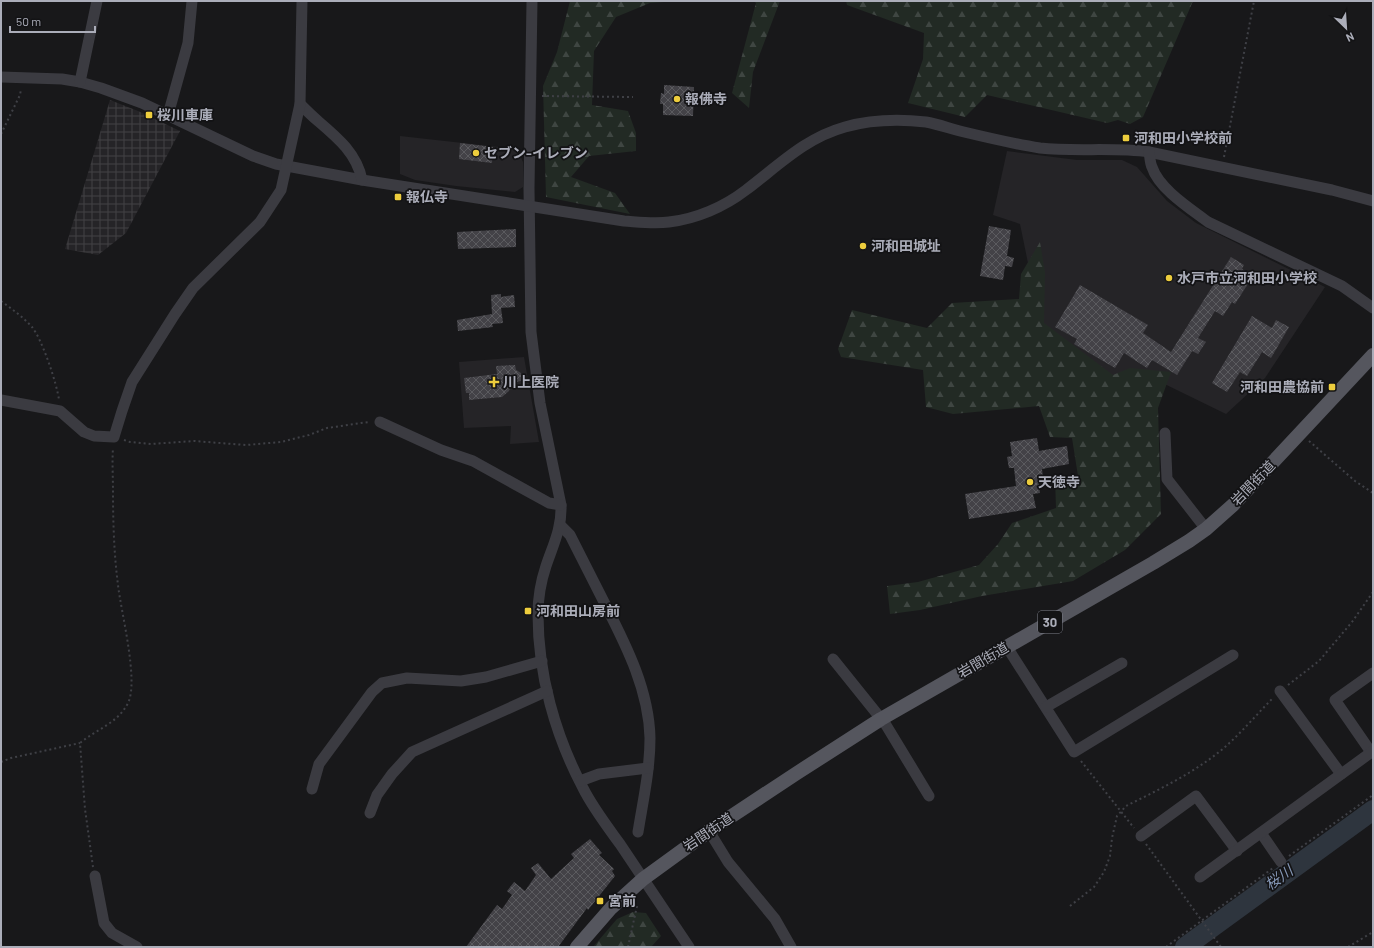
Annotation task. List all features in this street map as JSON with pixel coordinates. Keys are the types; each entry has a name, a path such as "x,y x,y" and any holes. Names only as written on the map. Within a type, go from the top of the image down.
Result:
{"main road":[{"name":"岩間街道","path":"577,947 611,908 643,879 708,832 810,764 882,719 1152,563 1206,529 1233,505 1373,356"}],"street":[{"path":"80,82 97,1"},
{"path":"168,115 188,43 192,1"},
{"path":"1,400 60,411 84,432 94,436 114,437 132,382 193,288 260,222 281,190 300,104 302,1"},
{"path":"532,1 529,206 531,332 540,403 561,505 560,525 545,568 540,592 538,613 539,644 547,691 557,729 580,781 592,804 689,947"},
{"path":"1,78 62,79 80,82 126,96 253,156 286,166 362,180 624,221 653,223 669,222 710,211 729,202 746,191 791,154 806,144 844,128 890,121 928,123 1005,142 1042,148 1128,149 1149,152 1332,190 1373,202"},
{"path":"300,104 337,136 348,148 360,170 362,180"},
{"path":"1149,152 1152,168 1160,182 1173,195 1208,222 1342,286 1373,308"},
{"path":"380,422 441,450 473,461 549,503 561,505"},
{"path":"1165,434 1167,479 1206,529"},
{"path":"560,525 570,535 626,646 637,674 648,722 650,738 648,768 638,832"},
{"path":"1007,647 1074,752 1233,655"},
{"path":"833,659 882,719 929,796"},
{"path":"312,789 319,764 372,692 382,683 407,678 461,681 486,677 542,661"},
{"path":"1046,707 1122,663"},
{"path":"1200,877 1372,751 1335,700 1373,672"},
{"path":"370,813 377,795 392,774 412,752 547,691"},
{"path":"1280,691 1341,774"},
{"path":"580,781 599,774 648,768"},
{"path":"1140,836 1196,796 1236,850"},
{"path":"708,832 728,862 775,919 791,947"},
{"path":"1261,833 1281,862"},
{"path":"95,876 104,923 112,933 136,947"}],"path":[{"path":"1222,166 1254,1"},
{"path":"1,134 20,95 23,78"},
{"path":"530,95 633,97"},
{"path":"1,301 17,312 33,328 42,346 58,390 60,411"},
{"path":"1,762 11,758 80,743 89,735 110,724 122,714 129,701 133,676 118,585 114,547 114,437 130,442 151,444 194,441 246,445 282,442 327,428 380,422"},
{"path":"1300,433 1355,481 1373,493"},
{"path":"1070,906 1094,887 1104,872 1110,856 1117,816 1122,810 1126,806 1197,768 1226,747 1280,691 1318,661 1352,622 1373,592"},
{"path":"80,743 85,809 95,876"},
{"path":"1166,947 1373,795"},
{"path":"628,947 637,906"},
{"path":"1204,922 1221,947"},
{"path":"1348,947 1373,932"}],"shaded area":[{"path":"110,100 138,111 180,131 126,233 98,255 65,249"},
{"path":"400,136 517,149 523,162 523,187 515,192 456,186 415,180 400,174"},
{"name":"水戸市立河和田小学校","path":"1007,151 1077,160 1122,160 1137,167 1167,201 1196,223 1325,287 1265,378 1226,414 1140,372 1131,386 1055,342 1039,317 1020,224 993,215"},
{"name":"川上医院","path":"524,357 539,442 510,444 511,426 464,428 459,362"}],"green space":[{"path":"570,1 678,1 650,3 616,17 594,51 592,105 628,111 636,133 636,151 589,156 571,177 615,193 630,214 546,197 543,86 557,52"},
{"path":"754,1 780,1 753,72 749,108 732,93 756,3"},
{"path":"846,1 1193,1 1143,117 1130,124 1118,120 1107,123 987,95 965,117 908,103 923,59 924,33 847,5"},
{"path":"1040,242 1045,273 1044,323 1113,375 1130,368 1171,372 1158,408 1161,514 1125,550 1073,581 982,596 920,610 890,614 887,586 918,582 979,565 998,544 1012,523 1056,508 1055,477 1078,476 1072,438 1050,437 1039,406 953,414 926,407 923,370 841,357 838,349 852,310 927,328 952,303 1019,299 1021,274"},
{"path":"633,912 646,913 661,936 651,947 593,947 617,919"}],"building":[{"name":"報佛寺","path":"664,85 694,87 693,116 663,115 663,104 660,104 661,93 664,94"},
{"name":"セブン-イレブン","path":"460,143 493,147 492,163 459,159"},
{"path":"989,226 1011,230 1007,256 1014,258 1012,267 1005,266 1003,280 980,276"},
{"path":"516,229 516,247 458,249 457,232"},
{"path":"1231,257 1244,265 1242,269 1253,276 1235,304 1232,302 1223,316 1215,311 1198,338 1206,342 1198,354 1192,351 1177,375 1152,360 1147,368 1124,353 1115,368 1074,344 1077,339 1055,327 1080,285 1148,325 1143,333 1171,352"},
{"path":"501,294 501,297 514,295 515,307 501,308 503,323 492,324 493,327 458,331 457,320 492,314 491,295"},
{"path":"1252,316 1272,328 1276,320 1289,327 1271,358 1262,352 1247,376 1240,372 1227,392 1212,383"},
{"path":"515,365 516,370 521,373 522,379 521,381 511,383 509,391 502,397 469,400 469,393 466,393 464,378 497,374 496,366"},
{"name":"天徳寺","path":"1037,438 1039,451 1067,446 1069,464 1042,469 1043,477 1038,478 1040,493 1033,494 1036,508 969,519 965,494 1016,486 1014,468 1009,468 1007,457 1012,456 1010,442"},
{"path":"590,839 602,853 599,855 614,869 612,871 615,876 588,910 587,908 558,947 466,947 497,905 502,909 512,895 507,891 514,882 525,891 536,875 531,868 538,863 551,879 574,858 571,854"}],"waterway":[{"name":"桜川","path":"1185,947 1373,810"}],"place":[{"name":"報佛寺","path":"677,99"},
{"name":"桜川車庫","path":"149,115"},
{"name":"河和田小学校前","path":"1126,138"},
{"name":"セブン-イレブン","path":"476,153"},
{"name":"報仏寺","path":"398,197"},
{"name":"河和田城址","path":"863,246"},
{"name":"水戸市立河和田小学校","path":"1169,278"},
{"name":"川上医院","path":"494,382"},
{"name":"河和田農協前","path":"1332,387"},
{"name":"天徳寺","path":"1030,482"},
{"name":"河和田山房前","path":"528,611"},
{"name":"宮前","path":"600,901"}]}
